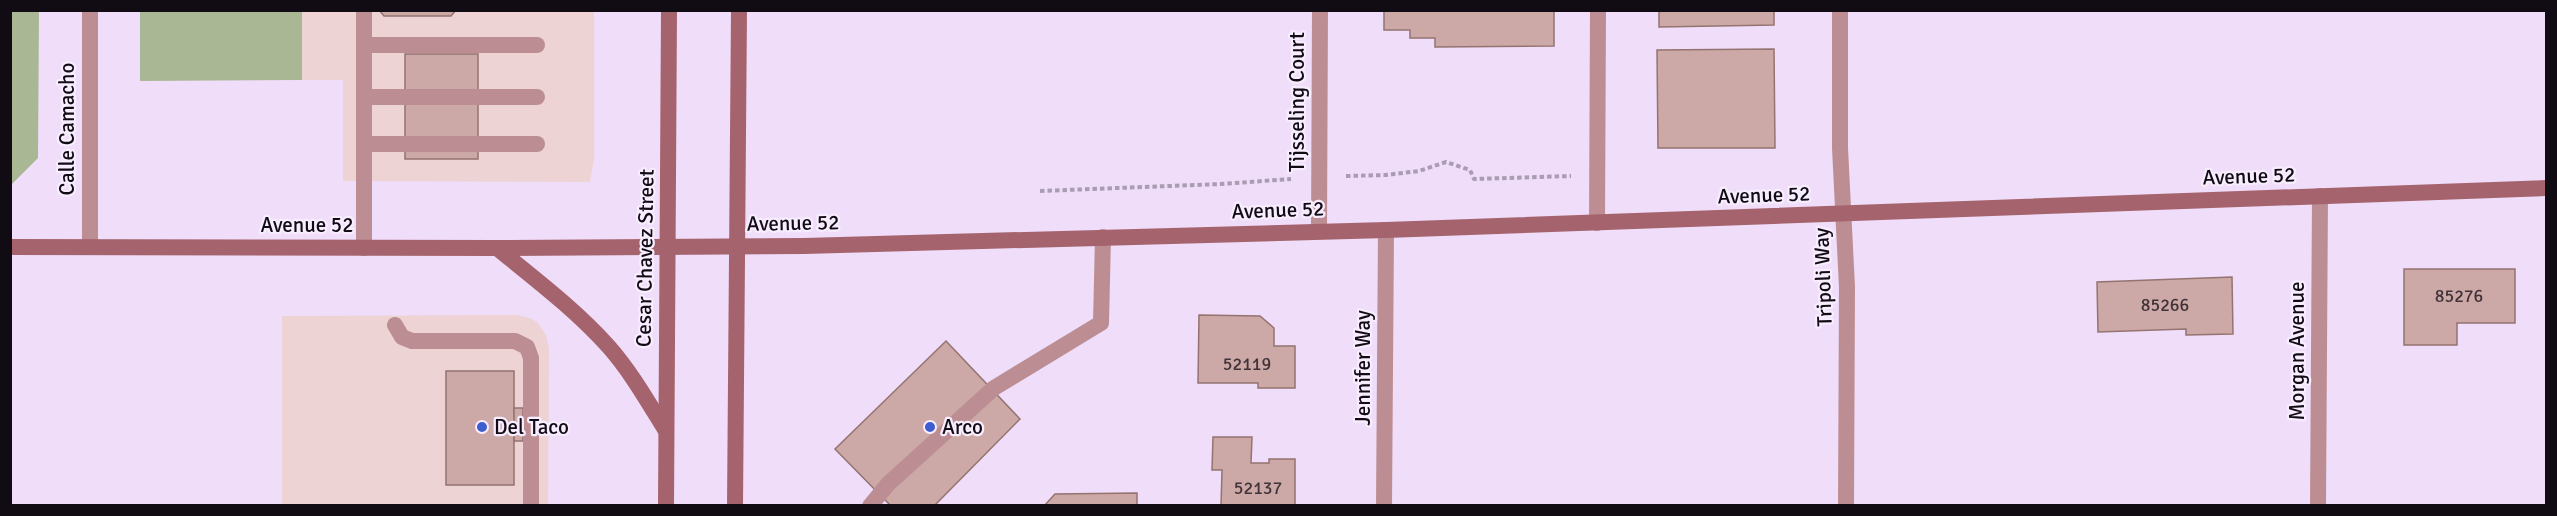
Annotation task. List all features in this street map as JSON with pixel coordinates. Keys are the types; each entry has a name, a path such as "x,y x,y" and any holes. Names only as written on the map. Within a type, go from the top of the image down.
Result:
{"main road":[{"name":"Cesar Chavez Street","path":"666,506 669,10"},
{"path":"735,506 738,10"},
{"name":"Avenue 52","path":"10,248 737,246 1386,230 2547,189"},
{"path":"497,248 539,282 610,348 637,383 666,432"}],"street":[{"name":"Calle Camacho","path":"90,10 90,248"},
{"path":"364,10 364,248"},
{"name":"Tijsseling Court","path":"1319,231 1320,10"},
{"path":"1598,10 1598,223"},
{"name":"Tripoli Way","path":"1840,10 1840,148 1847,287 1846,506"},
{"path":"364,45 537,45"},
{"path":"364,97 537,97"},
{"path":"364,144 537,144"},
{"name":"Morgan Avenue","path":"2318,506 2320,196"},
{"name":"Jennifer Way","path":"1384,506 1386,230"},
{"path":"870,506 888,484 994,388 1101,323 1102,237"},
{"path":"395,325 402,337 412,341 515,341 527,347 531,358 531,506"}],"shaded area":[{"path":"302,11 594,11 594,158 590,182 343,181 343,80 302,80"},
{"path":"518,315 538,323 546,335 549,348 548,505 282,506 282,316"}],"green space":[{"path":"11,10 39,11 38,158 11,185"},
{"path":"140,11 302,11 302,80 140,81"}],"building":[{"path":"379,10 456,10 451,16 384,16"},
{"path":"1384,10 1554,10 1554,46 1435,47 1435,38 1410,38 1410,30 1384,30"},
{"path":"1659,10 1774,10 1774,25 1659,27"},
{"path":"1774,49 1775,148 1658,148 1657,50"},
{"path":"405,54 478,54 478,159 405,159"},
{"path":"2404,269 2515,269 2515,323 2457,323 2457,345 2404,345"},
{"path":"2232,277 2233,334 2186,335 2186,329 2098,332 2097,282"},
{"path":"1199,315 1260,316 1274,328 1274,346 1295,346 1295,388 1258,388 1258,383 1198,383"},
{"path":"946,341 1020,419 934,506 891,506 835,449"},
{"name":"Del Taco","path":"446,371 514,371 514,417 519,417 519,438 514,438 514,485 446,485"},
{"path":"514,408 523,408 523,441 514,441"},
{"path":"1213,437 1252,437 1251,463 1269,463 1269,459 1295,459 1295,506 1221,506 1222,470 1212,470"},
{"path":"1137,493 1137,506 1044,506 1055,494"}],"place":[{"name":"Del Taco","path":"482,427"},
{"name":"Arco","path":"930,427"}]}
